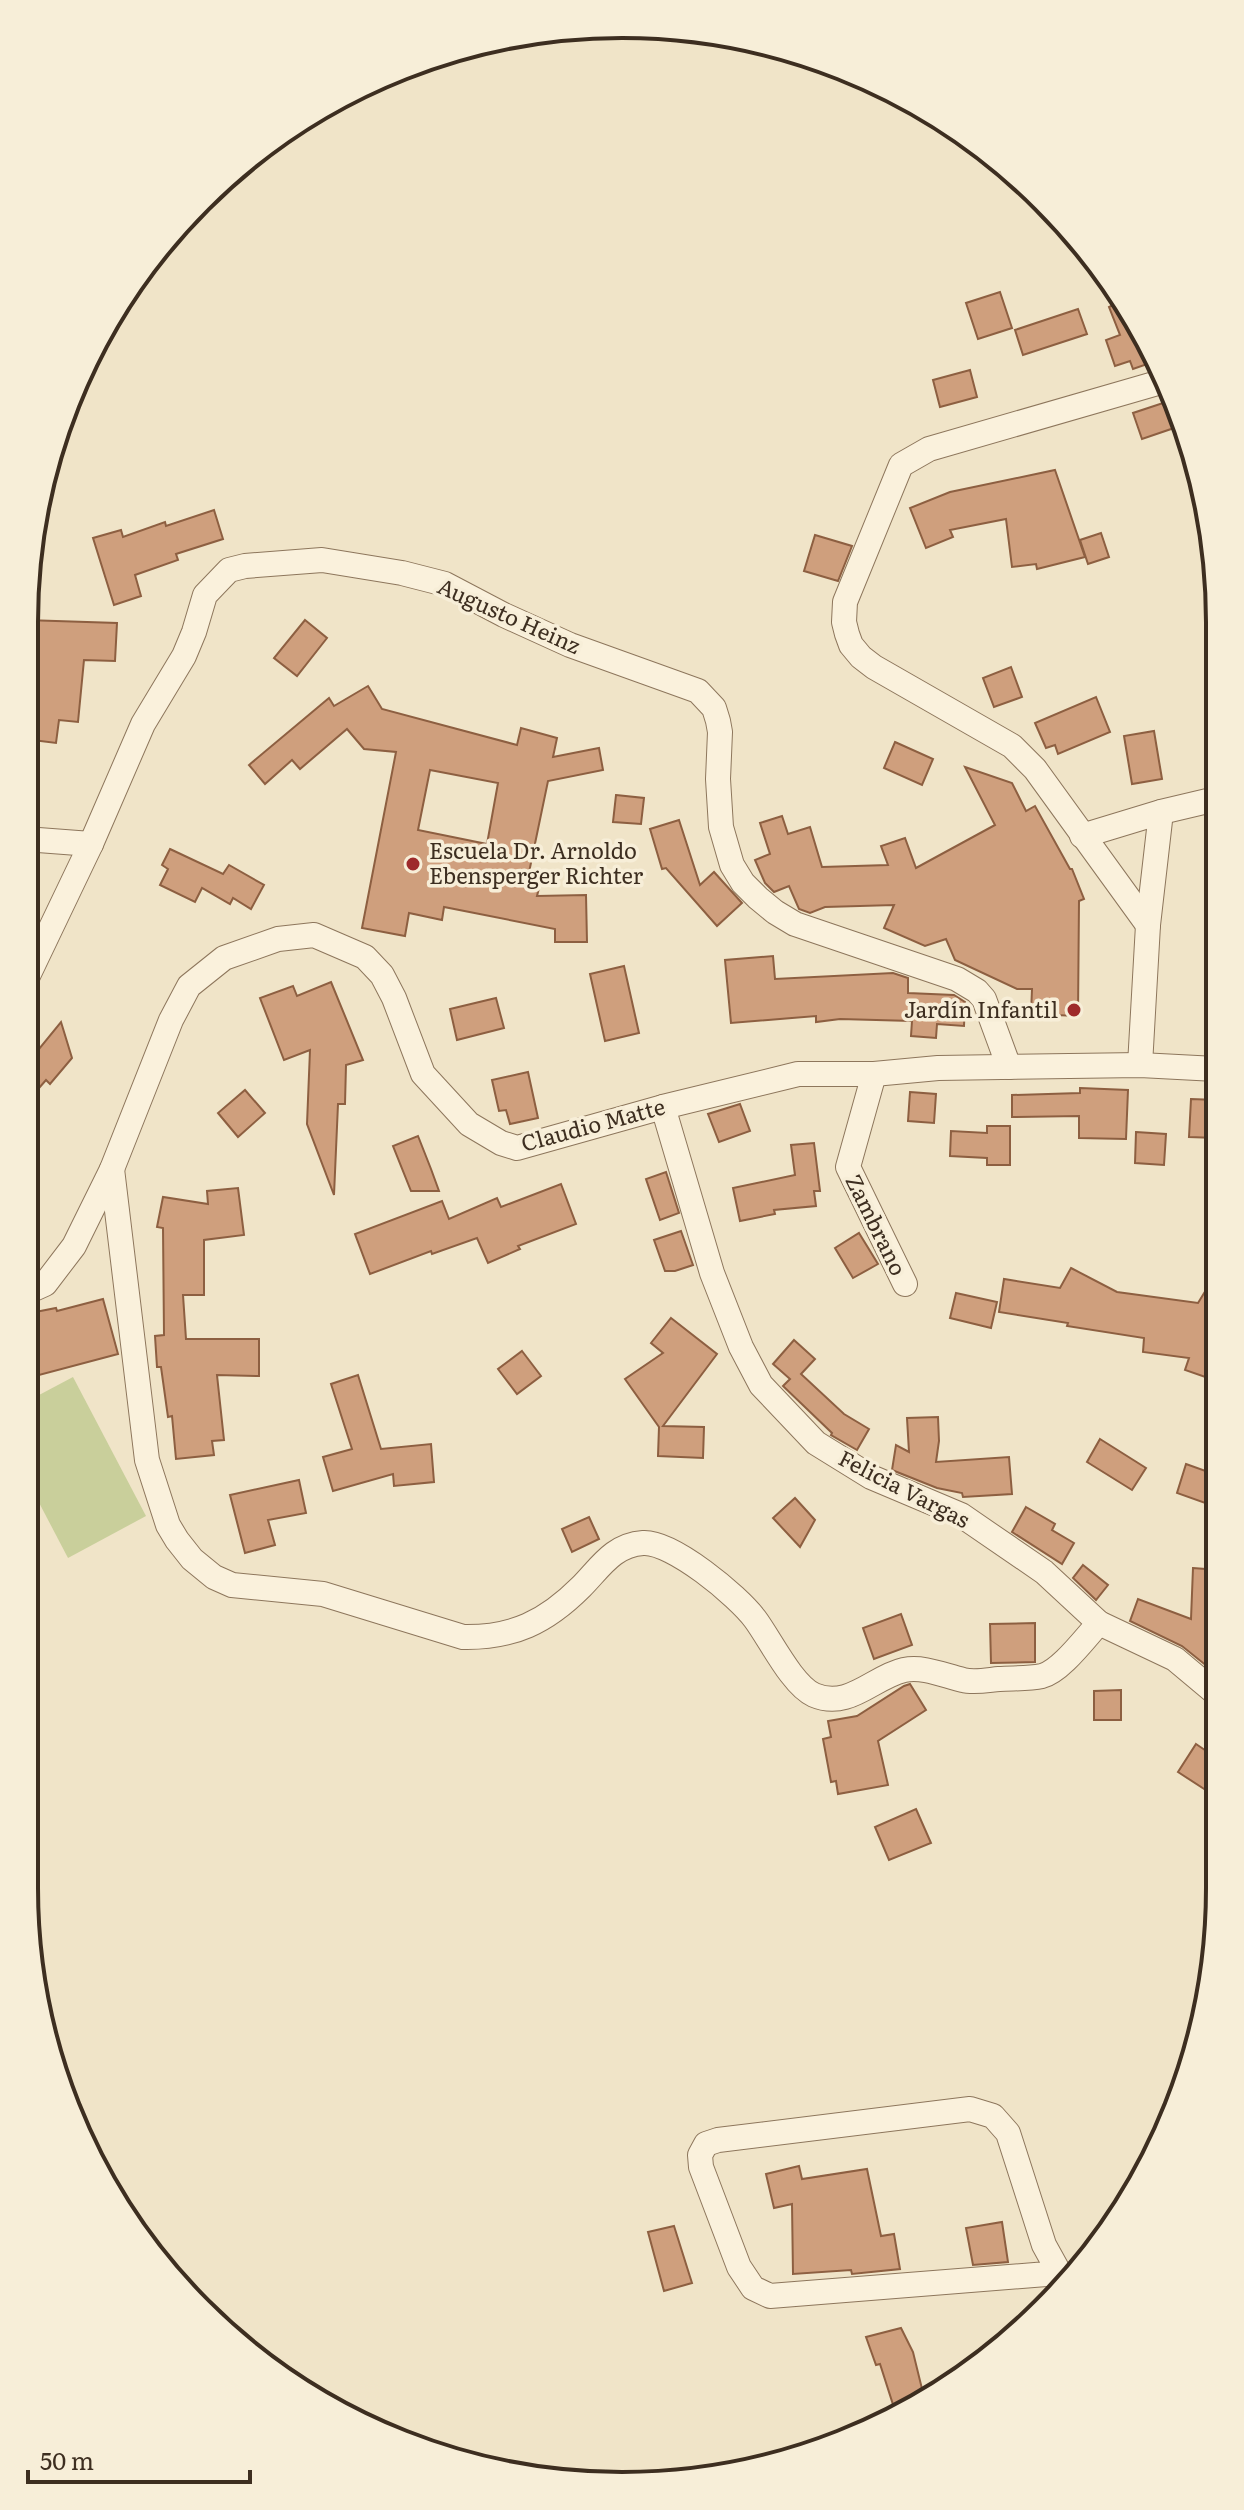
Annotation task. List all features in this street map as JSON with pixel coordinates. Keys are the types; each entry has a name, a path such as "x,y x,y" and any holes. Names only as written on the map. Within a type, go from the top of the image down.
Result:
{"street":[{"path":"1148,925 1035,769 1012,746 874,667 851,645 844,622 845,602 901,465 914,456 1155,383"},
{"name":"Augusto Heinz","path":"38,955 143,724 184,656 205,595 229,570 322,560 402,573 445,584 570,645 698,691 714,708 718,721 721,827 732,865 743,883 775,912 795,924 957,979 977,991 989,1009 1009,1067"},
{"path":"1082,836 1206,801"},
{"path":"1140,1065 1148,925 1161,812"},
{"path":"38,840 91,844"},
{"name":"Claudio Matte","path":"38,1287 45,1284 74,1246 112,1169 153,1062 189,986 224,958 299,935 314,935 331,941 365,957 374,965 394,998 423,1074 469,1124 501,1143 517,1148 663,1107 798,1074 1140,1065 1206,1068"},
{"name":"Zambrano","path":"874,1074 848,1167 905,1284"},
{"name":"Felicia Vargas","path":"663,1107 712,1273 741,1347 761,1385 816,1443 871,1477 961,1515 1044,1572 1099,1623 1175,1659 1206,1685"},
{"name":"Claudio Matte","path":"112,1169 147,1460 168,1525 192,1559 214,1577 232,1585 323,1594 463,1637 487,1638 522,1630 542,1620 581,1587 602,1561 618,1551 643,1543 657,1544 680,1555 741,1601 791,1672 811,1694 822,1697 843,1698 858,1694 906,1670 937,1673 967,1681 1040,1676 1055,1670 1099,1623"},
{"path":"1056,2278 770,2296 753,2288 739,2267 701,2167 700,2155 706,2144 718,2140 970,2109 981,2111 993,2116 1008,2133 1044,2245 1060,2274"}],"green space":[{"path":"73,1377 146,1516 68,1558 38,1501 38,1396"}],"building":[{"path":"1000,292 1012,328 978,339 966,303"},
{"path":"1113,305 1146,364 1133,369 1130,361 1115,366 1106,340 1120,335 1109,307"},
{"path":"1078,309 1087,334 1023,355 1015,330"},
{"path":"970,370 977,397 940,407 933,380"},
{"path":"1163,403 1173,428 1142,439 1133,413"},
{"path":"1055,470 1085,557 1037,569 1036,564 1012,567 1006,519 950,530 953,537 926,548 910,508 950,492"},
{"path":"214,510 223,539 176,554 178,560 135,575 141,596 114,605 93,538 121,530 123,537 165,522 166,526"},
{"path":"1101,533 1109,557 1088,564 1080,540"},
{"path":"815,535 852,546 838,581 804,571"},
{"path":"38,620 117,623 115,661 84,660 78,722 59,720 56,743 38,741"},
{"path":"305,620 327,638 297,676 274,658"},
{"path":"1011,667 1022,697 994,707 983,678"},
{"path":"368,686 382,709 517,745 521,728 557,738 553,757 599,748 603,770 548,781 527,882 540,884 537,896 586,895 587,942 555,942 555,929 444,907 442,920 409,913 405,936 362,928 396,752 364,749 347,729 300,769 292,760 265,784 249,765 329,698 334,706","holes":["430,770 498,783 487,844 418,830"]},
{"path":"1096,697 1110,732 1058,754 1055,745 1046,748 1035,723"},
{"path":"1154,731 1162,779 1132,784 1124,736"},
{"path":"895,742 933,759 922,785 884,768"},
{"path":"965,767 1012,783 1026,811 1035,806 1072,869 1084,899 1079,901 1078,1016 1031,1014 1032,989 1017,989 955,960 946,939 925,946 884,928 894,905 825,907 810,913 799,909 789,886 774,892 765,883 755,860 770,854 760,823 782,816 788,834 810,827 822,867 888,865 881,846 905,838 916,868 995,825"},
{"path":"616,795 644,798 641,824 613,822"},
{"path":"679,820 700,885 714,872 742,903 717,926 666,868 662,869 650,829"},
{"path":"170,849 223,874 229,865 264,885 251,909 233,898 230,904 202,888 195,902 160,885 168,869 162,865"},
{"path":"773,956 775,979 893,973 908,978 908,993 954,995 965,1002 964,1026 937,1024 936,1038 911,1036 912,1021 840,1019 816,1022 816,1016 731,1023 725,960"},
{"path":"624,966 639,1033 605,1041 590,974"},
{"path":"331,982 363,1060 346,1065 345,1104 338,1104 334,1195 307,1124 310,1050 284,1060 260,998 293,986 297,996"},
{"path":"496,998 504,1028 457,1040 450,1009"},
{"path":"61,1022 72,1058 50,1084 46,1080 38,1089 38,1050"},
{"path":"528,1072 538,1118 510,1124 506,1110 499,1111 492,1080"},
{"path":"1080,1088 1128,1090 1126,1139 1079,1138 1079,1116 1012,1117 1012,1095 1080,1093"},
{"path":"245,1090 265,1113 238,1137 218,1113"},
{"path":"910,1092 936,1094 934,1123 908,1121"},
{"path":"1191,1099 1206,1100 1206,1138 1189,1137"},
{"path":"740,1104 750,1131 719,1142 708,1114"},
{"path":"987,1126 1010,1126 1010,1165 987,1165 987,1158 950,1156 951,1131 987,1133"},
{"path":"1136,1132 1166,1134 1164,1165 1135,1163"},
{"path":"418,1136 439,1191 411,1191 393,1146"},
{"path":"814,1143 820,1191 814,1191 816,1206 774,1210 775,1214 740,1221 733,1188 795,1175 791,1145"},
{"path":"666,1172 679,1213 660,1220 646,1179"},
{"path":"561,1184 576,1224 518,1246 520,1249 488,1263 477,1238 370,1274 355,1234 442,1201 449,1219 497,1198 501,1207"},
{"path":"238,1188 244,1235 204,1240 204,1295 183,1295 186,1339 259,1339 259,1376 217,1375 224,1440 212,1441 214,1455 176,1459 172,1416 168,1417 161,1367 157,1367 155,1336 164,1335 163,1228 157,1227 163,1197 208,1204 207,1191"},
{"path":"681,1231 693,1265 665,1271 654,1240"},
{"path":"859,1233 878,1264 853,1278 835,1248"},
{"path":"1071,1268 1117,1292 1198,1303 1206,1290 1206,1377 1185,1370 1189,1358 1143,1352 1144,1338 999,1312 1004,1279 1060,1288"},
{"path":"956,1293 997,1302 991,1328 950,1318"},
{"path":"103,1299 118,1354 38,1375 38,1311 56,1308 57,1311"},
{"path":"671,1318 717,1354 663,1426 704,1427 703,1458 658,1456 659,1427 625,1379 663,1353 651,1343"},
{"path":"794,1340 815,1359 801,1374 844,1414 869,1429 857,1450 831,1435 783,1386 790,1379 773,1364"},
{"path":"522,1351 541,1376 517,1394 498,1369"},
{"path":"358,1375 381,1449 431,1444 434,1482 394,1486 393,1474 333,1491 323,1457 352,1449 331,1384"},
{"path":"938,1417 936,1462 1009,1457 1012,1494 963,1497 962,1493 937,1488 892,1470 896,1445 909,1452 907,1418"},
{"path":"1100,1439 1146,1468 1132,1490 1087,1462"},
{"path":"1186,1464 1206,1471 1206,1503 1177,1493"},
{"path":"299,1480 306,1513 268,1520 275,1545 245,1553 230,1495"},
{"path":"795,1498 815,1520 800,1547 773,1518"},
{"path":"1026,1507 1055,1524 1052,1530 1074,1543 1062,1564 1012,1532"},
{"path":"589,1517 599,1539 572,1552 562,1529"},
{"path":"1083,1565 1108,1585 1096,1600 1073,1578"},
{"path":"1193,1568 1206,1569 1206,1665 1182,1646 1130,1621 1138,1599 1191,1619"},
{"path":"901,1614 912,1645 874,1659 863,1628"},
{"path":"1035,1623 1035,1662 991,1663 990,1624"},
{"path":"910,1684 926,1710 878,1741 888,1785 838,1794 836,1781 831,1782 823,1739 831,1737 828,1721 857,1716"},
{"path":"1121,1690 1121,1720 1094,1720 1094,1691"},
{"path":"1196,1744 1206,1751 1206,1790 1178,1772"},
{"path":"916,1809 931,1843 889,1860 875,1827"},
{"path":"799,2166 802,2179 867,2169 881,2236 894,2234 900,2269 852,2274 851,2270 793,2274 792,2204 774,2208 766,2174"},
{"path":"1002,2222 1008,2262 973,2265 966,2228"},
{"path":"674,2226 692,2283 664,2291 648,2232"},
{"path":"901,2328 913,2352 922,2389 893,2405 880,2364 876,2365 866,2337"}],"place":[{"name":"Escuela Dr. Arnoldo Ebensperger Richter","path":"413,864"},
{"name":"Jardín Infantil","path":"1074,1010"}]}
